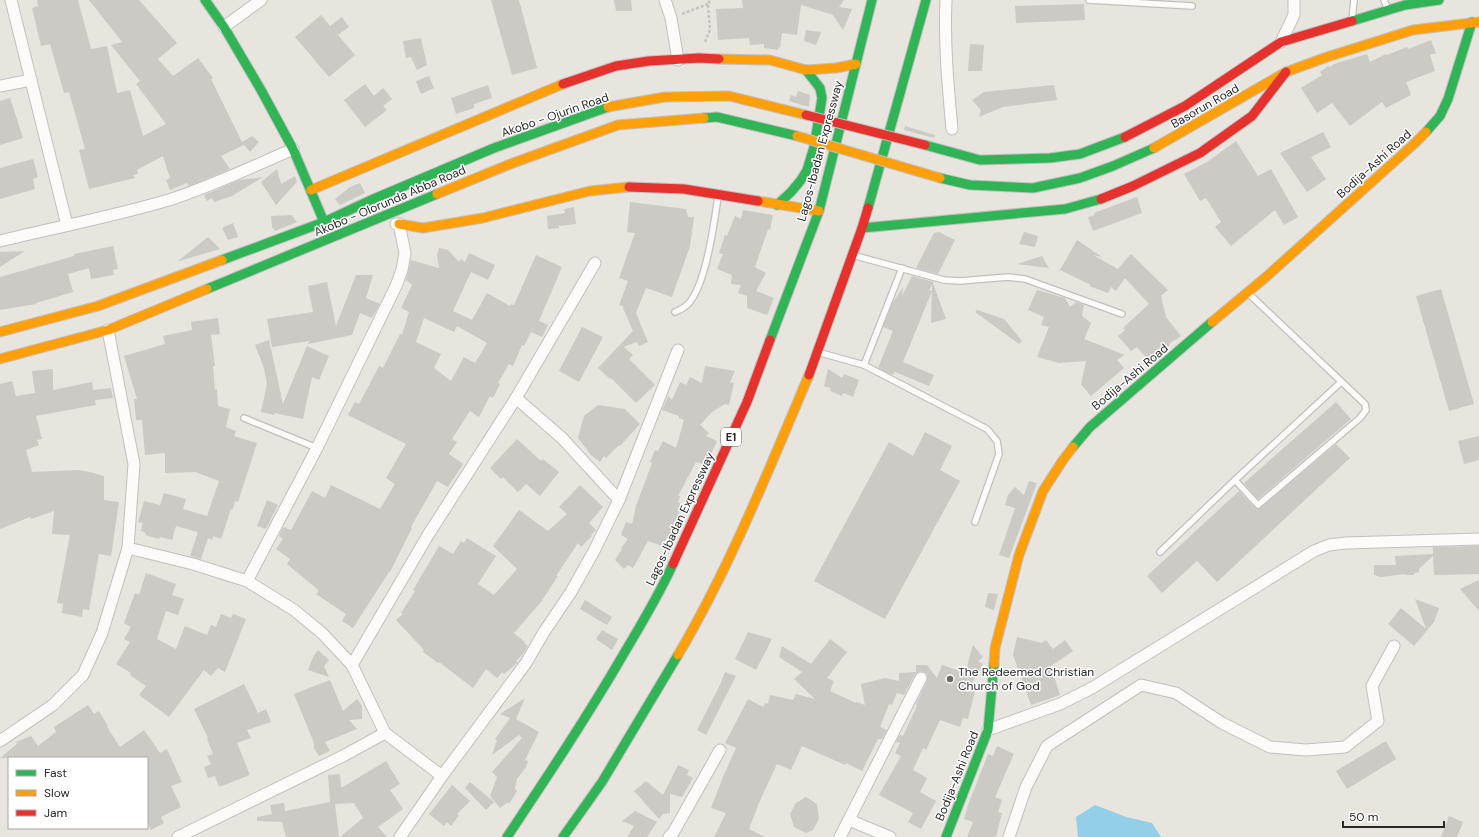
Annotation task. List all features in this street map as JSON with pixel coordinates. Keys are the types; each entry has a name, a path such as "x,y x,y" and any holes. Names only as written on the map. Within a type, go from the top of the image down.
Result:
{"main road":[{"path":"205,0 224,27 293,149 312,190 324,222"},
{"name":"Lagos-Ibadan Expressway","path":"508,837 565,751 663,587 747,402 818,211 872,0"},
{"path":"564,837 602,782 706,607 760,491 818,352 862,228 926,0"},
{"name":"Basorun Road","path":"806,115 980,160 1050,158 1080,154 1124,137 1185,106 1281,42 1405,5 1439,0"},
{"name":"Basorun Road","path":"797,136 940,178 970,185 1034,188 1080,178 1153,149 1286,72 1327,57 1412,30 1475,22"},
{"name":"Bodija-Ashi Road","path":"946,837 988,730 995,648 1019,555 1043,491 1063,460 1090,427 1266,277 1410,148 1440,116 1452,88 1475,22"},
{"path":"312,190 549,89 616,66 649,61 699,58 770,60 806,70 836,68 856,64"},
{"path":"777,204 793,190 800,181 811,160 822,98 820,88 806,70"},
{"path":"862,228 1065,209 1101,199 1133,186 1200,153 1252,116 1286,72"},
{"name":"Akobo - Ojurin Road","path":"324,222 371,200 494,148 604,108 665,97 729,96 806,115"},
{"name":"Akobo - Olorunda Abba Road","path":"0,359 108,330 328,240 376,218 513,163 618,125 717,117 797,136"},
{"path":"399,224 423,228 483,218 590,191 634,187 684,189 818,211"},
{"name":"Akobo - Olorunda Abba Road","path":"0,332 98,306 324,222"}],"street":[{"path":"11,0 67,225"},
{"path":"224,27 261,0"},
{"path":"665,0 671,18 678,60"},
{"path":"946,0 945,26 952,129"},
{"path":"1281,42 1294,15 1294,0"},
{"path":"0,86 31,80"},
{"path":"0,241 171,199 240,173 293,149"},
{"path":"247,581 317,448 396,286 402,270 404,253 399,224 376,218"},
{"path":"352,665 428,535 516,398 595,263"},
{"path":"0,741 52,705 83,675 102,633 128,548 134,464 108,330"},
{"path":"400,837 442,776 526,664 544,632 571,592 594,551 619,500 678,350"},
{"path":"516,398 562,438 619,500"},
{"path":"988,730 1060,704 1092,688 1314,551 1329,545 1353,542 1479,539"},
{"path":"128,548 193,564 247,581 298,613 322,633 352,665 386,733 442,776"},
{"path":"1009,837 1026,787 1047,746 1141,685 1176,693 1222,723 1270,747 1306,750 1345,747 1378,721 1372,686 1394,646"},
{"path":"840,837 921,678"},
{"path":"178,837 343,756 386,733"},
{"path":"669,837 673,833 720,750"},
{"path":"849,820 890,837"}],"lane":[{"path":"1089,0 1192,6"},
{"path":"1352,20 1354,0"},
{"path":"1384,0 1388,10"},
{"path":"675,312 682,310 688,305 700,283 712,236 718,195"},
{"path":"852,255 929,276 960,281 1008,277 1025,279 1122,314"},
{"path":"864,365 902,268"},
{"path":"1235,480 1258,505 1360,418 1366,410 1365,404 1247,292"},
{"path":"818,352 864,365 987,429 997,441 999,454 975,522"},
{"path":"1160,552 1341,382"},
{"path":"244,418 317,448"}],"path":[{"path":"699,58 710,30 708,4 710,0"},
{"path":"671,18 708,4"}],"water":[{"path":"1095,805 1126,817 1152,823 1161,837 1078,837 1076,817"}],"building":[{"path":"37,0 78,0 91,49 107,46 117,93 130,90 143,136 166,124 136,84 140,81 111,45 122,42 89,0 139,0 177,43 158,59 173,76 198,58 213,78 211,79 242,142 252,136 259,142 250,152 244,145 221,156 230,169 189,186 187,183 170,190 166,180 170,178 163,156 137,170 138,174 133,175 135,178 89,189 79,150 85,149 69,92 64,93 50,44 41,46 32,8 38,6"},
{"path":"491,0 519,0 537,68 512,75"},
{"path":"614,0 631,0 632,11 616,11"},
{"path":"742,0 844,0 839,7 852,9 843,30 833,15 801,5 797,35 782,33 780,48 778,47 778,50 764,48 764,44 750,45 749,38 718,40 716,9 743,8"},
{"path":"1084,4 1085,20 1016,23 1015,6"},
{"path":"321,15 330,26 342,17 349,27 338,35 355,55 329,77 295,37"},
{"path":"806,30 821,32 816,45 804,41"},
{"path":"421,38 427,65 417,70 411,57 406,58 403,41"},
{"path":"1431,40 1436,53 1430,55 1435,71 1406,82 1411,95 1386,108 1382,102 1350,126 1332,103 1317,113 1301,88 1322,75 1320,72 1328,66 1330,67 1334,64 1367,54 1370,62 1386,54 1387,55 1407,47 1408,49"},
{"path":"970,44 984,45 982,71 968,71"},
{"path":"429,76 434,88 421,94 416,81"},
{"path":"365,84 374,96 383,88 392,99 383,106 387,110 365,127 344,100"},
{"path":"488,85 492,98 474,104 474,108 456,114 451,98"},
{"path":"1054,85 1057,100 1003,107 979,117 981,110 972,100 984,92"},
{"path":"798,91 810,95 809,107 789,101 791,95 796,97"},
{"path":"10,98 23,138 0,145 0,101"},
{"path":"905,126 935,135 934,138 904,130"},
{"path":"1323,132 1331,147 1311,157 1326,179 1307,192 1280,153"},
{"path":"1236,141 1258,176 1271,169 1298,217 1284,225 1275,210 1231,246 1215,227 1221,222 1206,198 1200,201 1184,174 1207,162"},
{"path":"33,159 38,177 33,179 35,189 0,199 0,168"},
{"path":"277,169 281,184 295,176 297,182 276,205 261,182"},
{"path":"263,177 232,196 214,202 212,198 207,201 204,195 239,180"},
{"path":"360,183 365,193 340,205 335,199 350,187"},
{"path":"1137,197 1142,213 1093,231 1088,217 1095,215 1094,213"},
{"path":"630,202 686,209 688,217 694,217 690,246 672,297 646,288 636,313 648,342 639,346 637,342 624,347 633,355 629,359 655,385 636,403 611,378 610,379 598,368 633,331 623,308 624,307 619,305 628,281 619,278 635,233 627,232"},
{"path":"574,207 576,224 548,229 547,216 565,213 564,209"},
{"path":"743,210 773,215 770,230 768,229 755,267 766,273 756,291 774,298 767,315 747,308 747,296 738,293 741,285 731,284 732,275 717,269 723,254 719,253 725,235 727,236 735,216 741,219"},
{"path":"291,215 297,222 275,231 272,227 271,216"},
{"path":"233,223 238,237 228,240 222,228"},
{"path":"939,232 955,240 938,274 916,268 934,233"},
{"path":"1024,232 1038,236 1035,247 1019,244"},
{"path":"208,237 220,249 178,261"},
{"path":"1077,240 1102,257 1093,255 1118,269 1131,254 1168,290 1161,296 1166,317 1181,336 1169,344 1170,345 1158,357 1157,356 1150,362 1137,347 1131,351 1118,336 1125,330 1123,328 1149,304 1125,278 1116,291 1111,287 1108,293 1089,286 1091,285 1060,270"},
{"path":"113,246 118,269 113,270 114,275 91,279 89,268 68,274 73,292 36,304 0,310 0,277 74,256 74,254"},
{"path":"439,248 448,250 459,262 461,259 465,262 469,253 495,265 488,280 471,272 453,311 472,320 487,293 510,306 511,304 514,305 536,255 562,267 539,321 548,325 542,337 531,332 524,346 522,345 513,366 509,364 498,383 500,384 493,398 490,396 479,417 470,411 452,439 457,442 449,454 463,464 448,487 437,481 411,527 412,528 390,572 353,628 342,621 346,614 316,594 319,591 287,564 290,559 276,549 283,539 279,536 283,527 291,530 312,491 325,498 331,485 380,509 395,484 386,478 406,444 348,415 355,402 359,404 379,366 383,368 400,334 402,335 409,312 401,308 412,285 406,280 411,260 439,268 437,255","holes":["424,318 454,332 457,326 487,343 475,363 464,357 451,381 434,368 441,354 416,342"]},
{"path":"25,251 0,267 0,252"},
{"path":"1042,256 1049,268 1017,264"},
{"path":"356,275 373,275 366,298 380,304 372,318 360,313 352,335 308,344 309,341 272,347 267,319 313,312 308,286 327,282 336,326"},
{"path":"912,276 934,282 933,283 946,319 931,323 932,291 903,362 934,375 929,386 895,372 892,375 878,368 893,331 883,327 892,304 903,287 902,296"},
{"path":"1441,289 1474,404 1449,411 1416,296"},
{"path":"1037,290 1065,298 1070,307 1076,302 1084,305 1082,316 1091,323 1084,339 1125,355 1117,360 1124,368 1091,396 1081,384 1086,361 1059,363 1037,357 1049,327 1041,325 1044,317 1028,310"},
{"path":"977,310 1004,319 1022,341 1019,344 975,312"},
{"path":"218,318 220,334 211,335 215,366 213,366 215,390 217,389 218,406 230,409 226,427 236,431 234,436 257,443 238,502 235,501 233,509 231,509 221,539 213,536 212,540 208,538 201,559 190,556 198,532 176,526 172,540 160,537 159,539 145,535 146,533 141,531 143,523 138,522 144,501 160,505 164,493 186,499 183,509 207,516 219,481 195,472 165,473 165,453 145,455 142,420 136,420 134,399 137,399 124,356 165,344 163,336 192,330 191,322"},
{"path":"582,327 603,337 579,382 559,371"},
{"path":"269,340 283,404 307,346 329,356 319,380 312,377 303,419 275,413 274,415 261,412 267,384 264,368 255,345"},
{"path":"705,366 735,371 730,382 734,383 729,405 725,404 712,412 700,425 709,433 706,436 717,441 706,465 696,462 678,496 680,496 678,502 683,505 677,517 681,519 672,537 668,536 662,546 648,541 633,568 628,565 624,569 615,560 622,549 621,548 628,539 621,535 626,522 632,524 636,506 652,463 650,462 655,450 658,451 663,441 676,448 684,420 679,418 679,416 662,410 668,396 672,400 680,382 686,385 690,377 702,383"},
{"path":"53,369 53,390 92,382 93,390 111,388 113,398 95,400 96,405 36,416 42,439 37,440 39,445 26,450 32,472 78,470 104,476 104,500 119,502 111,556 99,554 89,610 83,609 82,617 62,613 63,604 57,603 70,535 52,534 54,511 31,519 30,517 0,529 0,384 12,381 16,396 35,393 32,371"},
{"path":"828,369 842,378 844,374 859,380 853,397 843,393 842,396 830,391 831,388 824,386"},
{"path":"1336,402 1351,419 1258,499 1244,483"},
{"path":"598,405 625,409 640,424 620,446 619,445 606,458 604,456 600,462 591,455 578,438 584,416"},
{"path":"925,432 952,446 940,470 960,481 885,619 814,581 889,442 913,456"},
{"path":"1479,436 1479,460 1464,464 1458,441"},
{"path":"517,439 541,461 543,459 559,472 540,496 526,484 518,492 503,477 501,479 490,468"},
{"path":"1336,444 1350,458 1217,582 1197,561 1162,593 1147,576 1239,491 1255,508 1259,509"},
{"path":"1029,481 1037,483 1009,558 999,555 1015,508 1005,505 1008,495 1015,487 1024,495"},
{"path":"580,485 603,507 589,523 596,530 581,547 578,543 541,602 514,633 528,646 516,661 518,663 504,674 502,672 497,678 486,669 473,688 439,662 438,663 423,652 424,650 396,620 403,614 401,613 415,591 413,590 439,546 453,554 461,541 464,543 467,538 496,556 478,584 494,595 517,569 493,546 519,510 548,531 567,514 559,507"},
{"path":"267,500 278,505 266,529 257,526"},
{"path":"1479,546 1479,574 1434,575 1433,556 1419,569 1419,572 1413,575 1405,574 1381,577 1374,575 1374,565 1396,565 1395,556 1433,554 1433,547"},
{"path":"146,573 176,584 172,595 184,599 178,615 166,611 157,639 176,649 185,626 207,635 211,625 216,627 221,614 231,618 233,614 246,619 225,672 218,668 211,676 204,670 169,717 139,695 146,686 130,675 131,673 116,664 130,642 124,639 131,627 124,623 135,593 139,595"},
{"path":"1479,580 1479,611 1460,589"},
{"path":"988,593 998,594 994,610 985,607"},
{"path":"1415,599 1439,608 1434,622 1414,646 1388,624 1401,608 1426,629"},
{"path":"585,600 612,617 607,625 580,609"},
{"path":"602,630 618,639 612,650 596,639"},
{"path":"748,632 772,639 756,670 735,659"},
{"path":"1017,637 1042,643 1046,640 1053,649 1065,640 1073,651 1051,666 1060,695 1031,705 1013,655"},
{"path":"830,639 847,652 827,678 834,681 830,691 856,703 865,705 861,684 885,678 899,681 899,673 916,672 916,665 927,665 937,678 942,665 965,673 973,645 983,657 978,661 983,664 970,686 976,687 968,719 963,718 960,727 940,720 926,750 923,748 913,770 927,778 920,792 936,801 921,829 908,822 913,813 879,795 901,756 895,753 900,743 896,742 900,735 903,736 927,681 927,674 921,671 915,674 904,695 897,693 892,705 889,704 880,727 887,730 882,739 878,739 862,771 846,763 845,765 802,746 791,770 777,764 758,805 749,829 765,837 714,837 726,813 711,808 736,748 725,743 748,699 763,707 765,703 768,704 770,695 793,700 796,694 815,699 794,679 802,672 779,657 782,646 811,664"},
{"path":"318,650 329,660 324,666 329,677 308,670 313,657"},
{"path":"725,672 736,676 706,735 697,730"},
{"path":"330,680 343,711 357,699 362,706 362,719 349,720 357,729 325,742 330,751 319,756 314,748 314,743 294,694"},
{"path":"244,684 258,713 266,709 271,722 247,730 251,738 237,743 250,775 219,787 215,776 208,778 204,767 211,764 207,756 213,754 207,739 208,738 194,709"},
{"path":"525,698 516,719 539,732 525,760 528,761 526,767 517,779 515,789 517,791 509,804 508,802 500,808 490,796 497,777 492,772 522,738 519,735 492,755 497,740 495,739 510,718 500,714"},
{"path":"88,705 94,714 99,711 120,747 144,730 160,753 167,749 182,782 171,786 181,807 161,817 164,823 151,830 148,823 148,757 0,758 17,744 16,742 31,736 38,746 56,732 54,727"},
{"path":"1386,741 1396,759 1347,789 1336,771"},
{"path":"997,746 1014,754 995,797 1002,800 998,812 1002,813 996,837 967,837 973,822 964,819 968,805 988,754 993,756"},
{"path":"386,761 400,784 390,790 403,809 378,827 387,837 340,837 363,818 354,803 335,804 339,837 286,837 282,822 257,821 257,817 272,814 270,805 284,803 285,811 330,802 328,775 340,774 341,788"},
{"path":"678,765 689,770 687,775 693,778 682,797 670,794 670,813 663,814 659,819 634,791 646,781 663,795"},
{"path":"470,782 494,802 486,810 465,788"},
{"path":"452,785 470,801 457,814 459,815 451,826 447,822 444,826 429,814"},
{"path":"806,797 817,804 819,819 813,830 806,833 794,827 790,814 796,803"},
{"path":"635,811 657,822 647,837 627,837 634,826 622,821"},
{"path":"1449,816 1463,822 1457,837 1441,837"}],"traffic: fast":[{"path":"205,0 224,27 293,149 324,222"},
{"path":"770,340 819,211 872,0"},
{"path":"868,208 926,0"},
{"path":"1352,21 1405,5 1439,0"},
{"path":"1426,132 1440,116 1448,99 1472,22"},
{"path":"777,205 801,180 807,170 814,147 822,98 820,88 806,70"},
{"path":"222,260 324,222 371,200 494,148 608,107"},
{"path":"704,118 717,117 797,136"},
{"path":"925,145 980,160 1050,158 1080,154 1125,137"},
{"path":"940,178 970,185 1033,188 1080,178 1113,166 1154,148"},
{"path":"207,289 437,194"},
{"path":"862,228 1065,209 1101,199"},
{"path":"1073,447 1090,427 1212,322"},
{"path":"507,837 609,678 650,610 673,564"},
{"path":"563,837 602,782 678,655"},
{"path":"946,837 988,730 994,664"}],"traffic: slow":[{"path":"1154,148 1286,72 1327,57 1413,30 1479,22"},
{"path":"719,59 770,60 806,70 836,68 856,64"},
{"path":"311,190 563,84"},
{"path":"608,107 665,97 729,96 806,115"},
{"path":"437,194 513,163 618,125 704,118"},
{"path":"1212,322 1266,277 1426,132"},
{"path":"797,136 940,178"},
{"path":"399,224 423,228 483,218 590,191 629,187"},
{"path":"758,201 819,211"},
{"path":"0,332 98,306 222,260"},
{"path":"0,359 108,330 207,289"},
{"path":"678,655 697,622 732,553 809,375"},
{"path":"994,664 995,648 1019,555 1043,491 1073,447"}],"traffic: jam":[{"path":"1125,137 1185,106 1281,42 1352,21"},
{"path":"563,84 616,66 649,61 699,58 719,59"},
{"path":"1101,199 1133,186 1200,153 1252,116 1286,72"},
{"path":"806,115 925,145"},
{"path":"629,187 684,189 758,201"},
{"path":"809,375 868,208"},
{"path":"673,564 747,402 770,340"}],"place":[{"name":"The Redeemed Christian Church of God","path":"950,679"}]}
